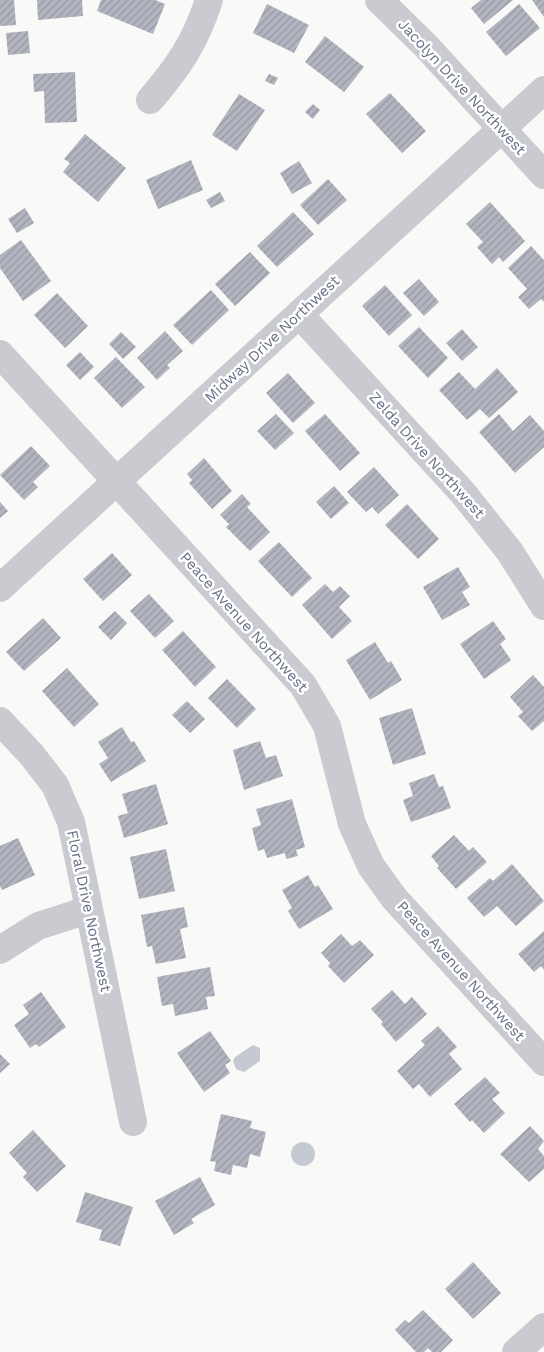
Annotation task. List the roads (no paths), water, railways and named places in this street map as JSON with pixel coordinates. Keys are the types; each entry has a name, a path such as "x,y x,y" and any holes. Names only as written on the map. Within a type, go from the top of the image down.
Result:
{"street":[{"path":"150,100 178,67 199,31 209,0"},
{"name":"Jacolyn Drive Northwest","path":"378,0 426,46 544,176"},
{"name":"Midway Drive Northwest","path":"0,588 544,90"},
{"name":"Zelda Drive Northwest","path":"299,314 464,493 510,552 544,606"},
{"name":"Peace Avenue Northwest","path":"0,354 115,482 303,684 327,726 352,824 371,866 394,898 544,1062"},
{"name":"Floral Drive Northwest","path":"0,721 31,754 55,785 70,822 133,1122"},
{"path":"0,950 38,926 88,910"},
{"path":"516,1352 544,1327"}]}
